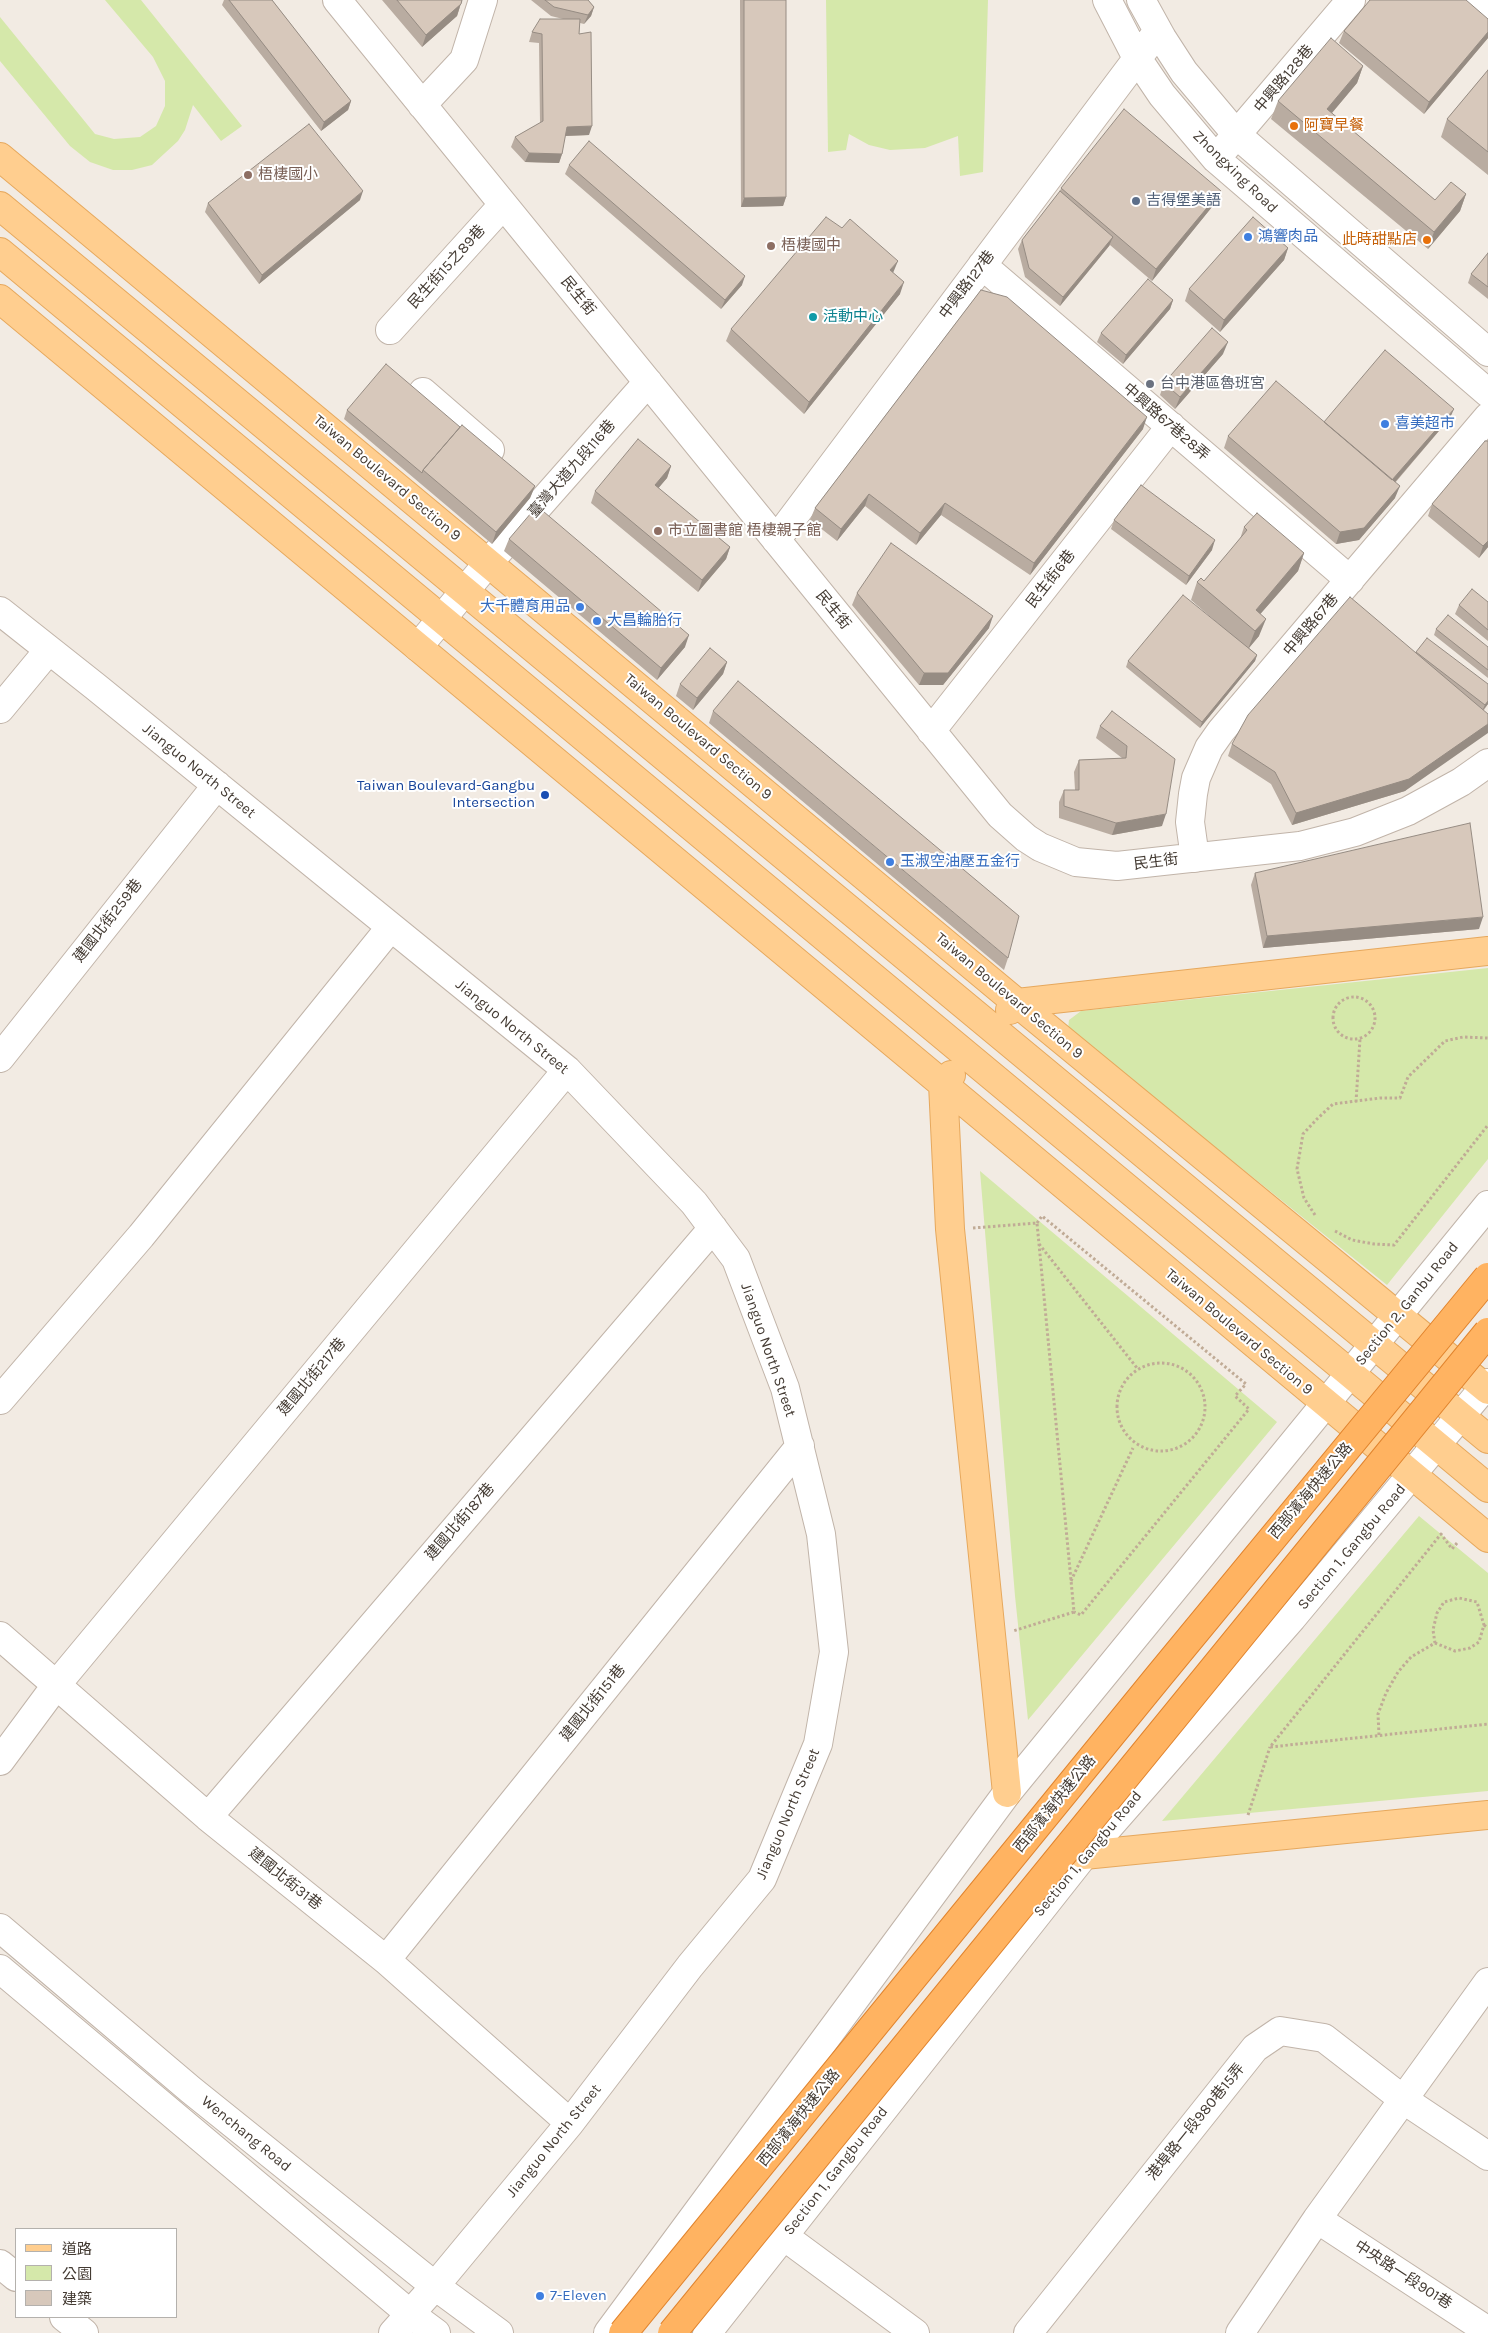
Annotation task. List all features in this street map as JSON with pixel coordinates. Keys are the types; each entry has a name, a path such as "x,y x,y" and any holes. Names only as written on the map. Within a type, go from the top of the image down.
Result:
{"highway":[{"name":"西部濱海快速公路","path":"623,2333 1488,1277"},
{"path":"672,2333 1488,1332"}],"main road":[{"name":"Taiwan Boulevard Section 9","path":"0,157 489,562 1016,1003 1487,1387"},
{"path":"0,206 992,1030 1488,1439"},
{"path":"0,252 1488,1488"},
{"name":"Taiwan Boulevard Section 9","path":"0,299 1412,1475 1475,1537"},
{"path":"1007,1793 950,1229 943,1084 1016,1003 1488,951"},
{"path":"1084,1854 1488,1815"}],"street":[{"name":"民生街","path":"337,0 1000,815 1040,848 1076,862 1116,866 1300,846 1382,823 1434,798 1488,763"},
{"path":"422,105 464,60 483,0"},
{"name":"Zhongxing Road","path":"1107,0 1137,58 1162,95 1216,159 1488,393"},
{"name":"Zhongxing Road","path":"1141,0 1184,72 1236,135 1488,352"},
{"name":"中興路128巷","path":"1216,159 1351,0"},
{"path":"1479,0 1488,8"},
{"name":"中興路127巷","path":"776,540 1158,31"},
{"name":"民生街15之89巷","path":"390,330 503,205"},
{"name":"中興路67巷28弄","path":"982,264 1350,580"},
{"name":"臺灣大道九段116巷","path":"418,647 489,562 648,382"},
{"path":"423,392 547,498"},
{"name":"中興路67巷","path":"1195,858 1190,822 1193,794 1196,778 1209,748 1221,731 1488,417"},
{"name":"民生街6巷","path":"931,731 1171,426"},
{"name":"Jianguo North Street","path":"0,611 567,1070 694,1203 736,1259 785,1388 821,1534 834,1652 818,1744 762,1879 690,1966 570,2123 435,2286 401,2323"},
{"path":"0,709 48,650"},
{"name":"建國北街259巷","path":"0,1058 216,785"},
{"path":"0,1400 141,1236 390,928"},
{"name":"建國北街217巷","path":"0,1761 57,1684 567,1070"},
{"name":"Section 2, Ganbu Road","path":"1325,1404 1488,1205"},
{"name":"建國北街187巷","path":"208,1817 713,1228"},
{"name":"Section 1, Gangbu Road","path":"707,2333 1084,1854 1292,1618 1487,1387"},
{"path":"608,2333 1007,1793 1325,1404"},
{"name":"建國北街151巷","path":"386,1960 800,1446"},
{"name":"建國北街31巷","path":"0,1636 208,1817 386,1960 570,2123"},
{"name":"Wenchang Road","path":"0,1928 191,2090 435,2286 499,2333"},
{"name":"Wenchang Road","path":"0,1969 401,2323 436,2333"},
{"path":"1240,2333 1317,2219 1488,1982"},
{"name":"港埠路一段980巷15弄","path":"1028,2333 1255,2048 1280,2031 1324,2038 1404,2100 1488,2156"},
{"name":"中央路一段901巷","path":"1317,2219 1488,2331"},
{"path":"785,2236 915,2333"},
{"path":"0,2264 15,2276"},
{"path":"65,2318 84,2333"}],"path":[{"path":"1348,998 1364,999 1370,1003 1376,1015 1372,1031 1360,1039 1348,1039 1341,1036 1333,1024 1332,1016 1335,1007 1348,998"},
{"path":"1317,1218 1304,1198 1297,1169 1303,1134 1333,1104 1380,1098 1400,1098 1408,1077 1445,1041 1463,1038 1488,1038"},
{"path":"1356,1102 1360,1039"},
{"path":"1329,1229 1352,1240 1394,1245 1488,1125"},
{"path":"990,1638 1074,1612 1081,1615 1249,1409 1235,1396 1246,1384 1042,1216 1037,1224 1074,1612"},
{"path":"950,1229 1037,1224"},
{"path":"1039,1244 1137,1368"},
{"path":"1152,1362 1166,1364 1185,1368 1197,1379 1204,1393 1206,1406 1204,1421 1199,1431 1188,1442 1175,1449 1160,1451 1147,1449 1133,1441 1122,1429 1116,1415 1116,1399 1126,1378 1137,1368 1152,1362"},
{"path":"1071,1581 1133,1448"},
{"path":"1241,1840 1270,1747 1441,1534 1452,1549 1475,1537"},
{"path":"1459,1598 1477,1602 1484,1625 1479,1642 1470,1648 1455,1651 1435,1643 1433,1630 1437,1613 1444,1602 1459,1598"},
{"path":"1484,1625 1488,1628"},
{"path":"1379,1735 1378,1714 1386,1693 1398,1672 1410,1657 1435,1643"},
{"path":"1270,1747 1488,1724"}],"green space":[{"path":"105,0 141,0 242,126 221,141 193,105 185,130 178,141 152,165 132,170 113,170 90,162 70,146 0,61 0,17 95,134 114,139 140,137 156,126 165,106 165,81 153,57"},
{"path":"826,0 988,0 983,172 960,176 958,136 925,148 890,150 869,145 849,134 846,150 828,152"},
{"path":"1488,968 1488,1159 1387,1285 1068,1029 1069,1020 1081,1011"},
{"path":"980,1171 1277,1422 1028,1720 1015,1596"},
{"path":"1419,1516 1488,1573 1488,1791 1162,1821"}],"building":[{"path":"229,0 272,0 351,101 324,122"},
{"path":"397,0 462,0 461,4 426,35"},
{"path":"545,0 588,0 594,7 588,15 554,7"},
{"path":"744,0 786,0 786,197 744,198"},
{"path":"1370,0 1466,0 1488,19 1488,32 1429,102 1344,31"},
{"path":"540,19 580,19 579,34 591,32 592,126 567,127 562,154 529,153 515,137 543,121 542,34 532,32"},
{"path":"1331,38 1363,66 1327,109 1435,200 1451,182 1466,194 1434,232 1278,101"},
{"path":"1488,70 1488,152 1447,119"},
{"name":"吉得堡美語","path":"1124,109 1221,191 1156,269 1061,188"},
{"path":"309,124 363,191 262,275 208,203"},
{"path":"589,141 745,276 725,300 569,165"},
{"path":"1060,191 1113,237 1063,297 1029,268 1022,240"},
{"name":"活動中心","path":"826,217 842,228 850,219 898,261 890,270 904,282 809,402 731,329"},
{"path":"1253,217 1288,248 1224,320 1189,289"},
{"path":"1488,253 1488,287 1471,274"},
{"path":"1148,279 1173,300 1126,355 1101,333"},
{"path":"981,290 1007,297 1147,417 1034,563 945,503 920,533 869,494 841,529 815,508"},
{"path":"1212,328 1228,342 1180,397 1164,383"},
{"name":"喜美超市","path":"1385,350 1454,409 1392,480 1324,422"},
{"path":"386,364 460,427 422,473 347,410"},
{"path":"1276,381 1400,486 1364,528 1340,532 1228,436"},
{"path":"462,425 535,486 496,532 423,470"},
{"name":"市立圖書館 梧棲親子館","path":"638,439 671,466 655,485 730,547 702,580 595,491"},
{"path":"1485,441 1488,441 1488,541 1483,546 1432,504"},
{"path":"1141,485 1215,540 1189,576 1114,520"},
{"path":"537,506 689,635 661,668 509,539"},
{"path":"1257,513 1304,553 1256,610 1266,619 1255,631 1197,582 1201,578 1204,581 1247,530 1244,527"},
{"path":"891,543 993,616 948,673 924,673 857,593"},
{"path":"1472,589 1488,602 1488,630 1459,605"},
{"path":"1183,595 1257,655 1202,722 1128,661"},
{"path":"1350,597 1488,714 1488,724 1409,779 1296,813 1275,772 1232,744 1248,715"},
{"path":"1448,615 1488,647 1488,670 1436,629"},
{"path":"1427,638 1488,684 1488,701 1485,705 1416,652"},
{"path":"710,648 727,662 697,698 680,684"},
{"path":"738,681 1019,916 1008,958 713,711"},
{"path":"1112,711 1175,759 1166,814 1116,823 1064,806 1064,790 1079,790 1079,760 1126,758 1127,746 1100,726"},
{"path":"1470,823 1483,917 1267,936 1255,873"}],"place":[{"name":"阿寶早餐","path":"1294,126"},
{"name":"梧棲國小","path":"248,175"},
{"name":"吉得堡美語","path":"1136,201"},
{"name":"鴻響肉品","path":"1248,237"},
{"name":"此時甜點店","path":"1427,240"},
{"name":"梧棲國中","path":"771,246"},
{"name":"活動中心","path":"813,317"},
{"name":"台中港區魯班宮","path":"1150,384"},
{"name":"喜美超市","path":"1385,424"},
{"name":"市立圖書館 梧棲親子館","path":"658,531"},
{"name":"大千體育用品","path":"580,607"},
{"name":"大昌輪胎行","path":"597,621"},
{"name":"Taiwan Boulevard-Gangbu Intersection","path":"545,795"},
{"name":"玉淑空油壓五金行","path":"890,862"},
{"name":"7-Eleven","path":"540,2296"}]}
